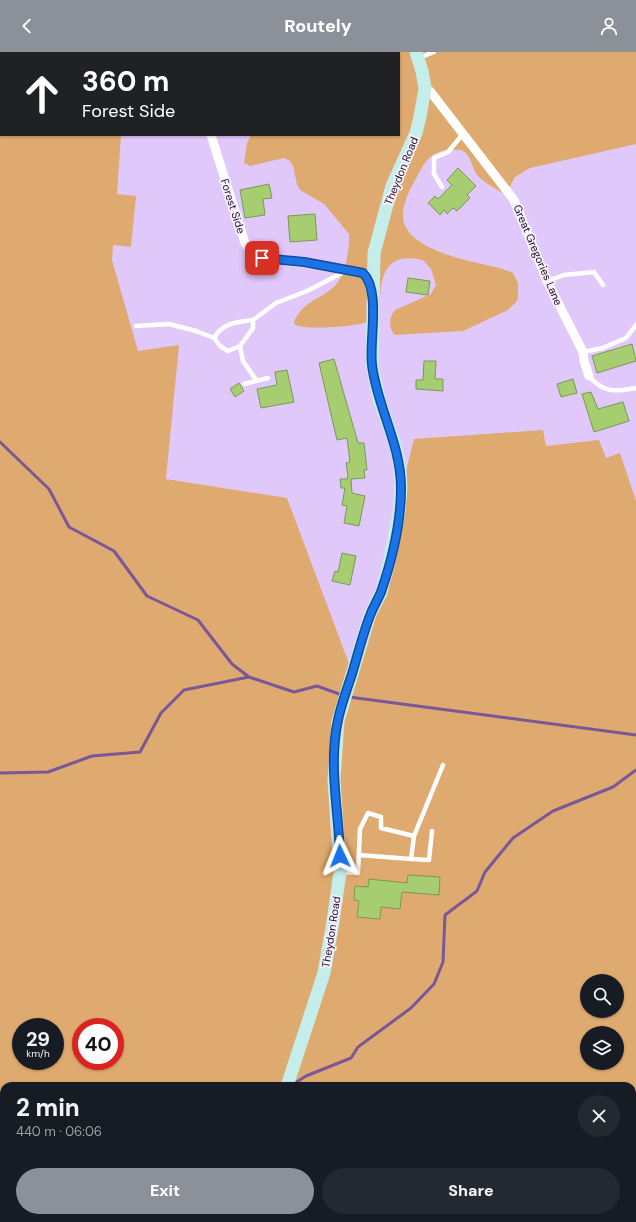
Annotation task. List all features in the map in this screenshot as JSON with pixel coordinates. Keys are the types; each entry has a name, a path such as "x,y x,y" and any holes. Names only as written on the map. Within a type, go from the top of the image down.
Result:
{"street":[{"name":"Theydon Road","path":"288,1082 324,973 340,872 334,779 338,721 370,614 383,586 399,512 401,488 400,468 395,444 380,403 372,365 374,253 392,186 416,133 425,88 417,55"},
{"name":"Great Gregories Lane","path":"425,88 430,91 514,200 547,281 583,352 584,361 589,376"},
{"name":"Forest Side","path":"211,136 245,244 253,253 262,258 304,262 363,273 368,278 374,300"}],"lane":[{"path":"417,55 434,52"},
{"path":"442,187 434,174 434,158 448,152 463,134"},
{"path":"214,338 218,331 226,325 253,320 276,303 307,291 348,271"},
{"path":"547,281 564,275 594,272 603,284"},
{"path":"136,326 169,324 196,331 214,338 220,346 228,351 240,346 252,328 253,320"},
{"path":"583,352 603,348 626,338 636,325"},
{"path":"240,346 243,361 256,380"},
{"path":"589,376 597,386 618,392 636,388"},
{"path":"244,384 268,378"},
{"path":"411,859 414,836 443,765"},
{"path":"340,872 358,873 360,829 368,813 381,817 381,828 414,836"},
{"path":"359,855 429,860 432,831"}],"shaded area":[{"path":"400,52 636,52 636,144 530,168 515,177 506,194 502,193 478,176 469,158 465,152 461,150 440,151 430,157 422,168 405,201 403,218 406,228 422,243 433,249 445,254 500,268 513,273 518,283 517,301 508,310 463,331 395,335 391,330 391,316 395,310 431,294 436,285 431,269 423,260 409,258 398,260 391,264 386,271 382,280 379,313 371,320 355,325 332,327 301,327 295,325 294,322 300,312 307,305 331,290 338,282 347,258 349,234 324,204 300,190 297,185 293,166 290,161 284,158 250,166 244,163 247,143 250,136 400,136"},
{"path":"0,136 121,136 117,194 136,196 131,247 113,245 112,260 138,351 179,345 166,479 287,498 354,677 414,439 543,430 546,446 599,440 606,458 620,453 636,501 636,1082 0,1082"}],"building":[{"path":"458,168 476,186 467,195 470,198 457,211 453,208 447,214 444,210 440,215 428,203 435,196 438,199 452,185 447,180"},
{"path":"269,184 272,198 263,199 265,215 245,218 240,190"},
{"path":"315,214 317,240 290,242 288,216"},
{"path":"408,278 430,281 428,295 406,292"},
{"path":"632,344 636,361 597,373 592,356"},
{"path":"334,359 358,443 364,443 367,470 364,470 365,478 351,479 352,493 365,496 359,526 344,523 347,506 342,505 345,488 341,488 340,479 347,479 348,476 346,463 350,462 347,438 337,440 319,363"},
{"path":"424,361 436,361 435,379 443,379 443,391 416,389 416,380 423,380"},
{"path":"287,370 294,402 261,408 257,389 277,385 275,372"},
{"path":"573,379 577,393 561,397 557,384"},
{"path":"239,383 244,391 235,397 230,389"},
{"path":"591,392 598,409 623,402 629,421 594,432 582,394"},
{"path":"342,553 356,556 350,585 332,581 335,571 338,572"},
{"path":"408,875 440,877 439,895 402,892 400,909 381,907 380,919 357,917 359,901 354,900 355,886 368,887 369,879 407,883"}],"waterway":[{"path":"0,442 49,489 69,527 114,551 147,596 198,620 232,664 249,677 294,692 317,686 342,695"},
{"path":"0,773 48,772 92,756 140,752 161,713 184,690 249,677"},
{"path":"349,697 636,735"},
{"path":"297,1082 306,1076 351,1058 358,1047 411,1008 434,984 443,962 445,915 477,891 485,872 513,838 553,811 613,787 636,770"}],"route":[{"path":"262,258 304,262 363,273 368,278 374,300 371,344 372,365 380,403 395,444 400,468 401,488 399,512 390,558 381,592 370,614 338,721 334,779 340,856"}]}
